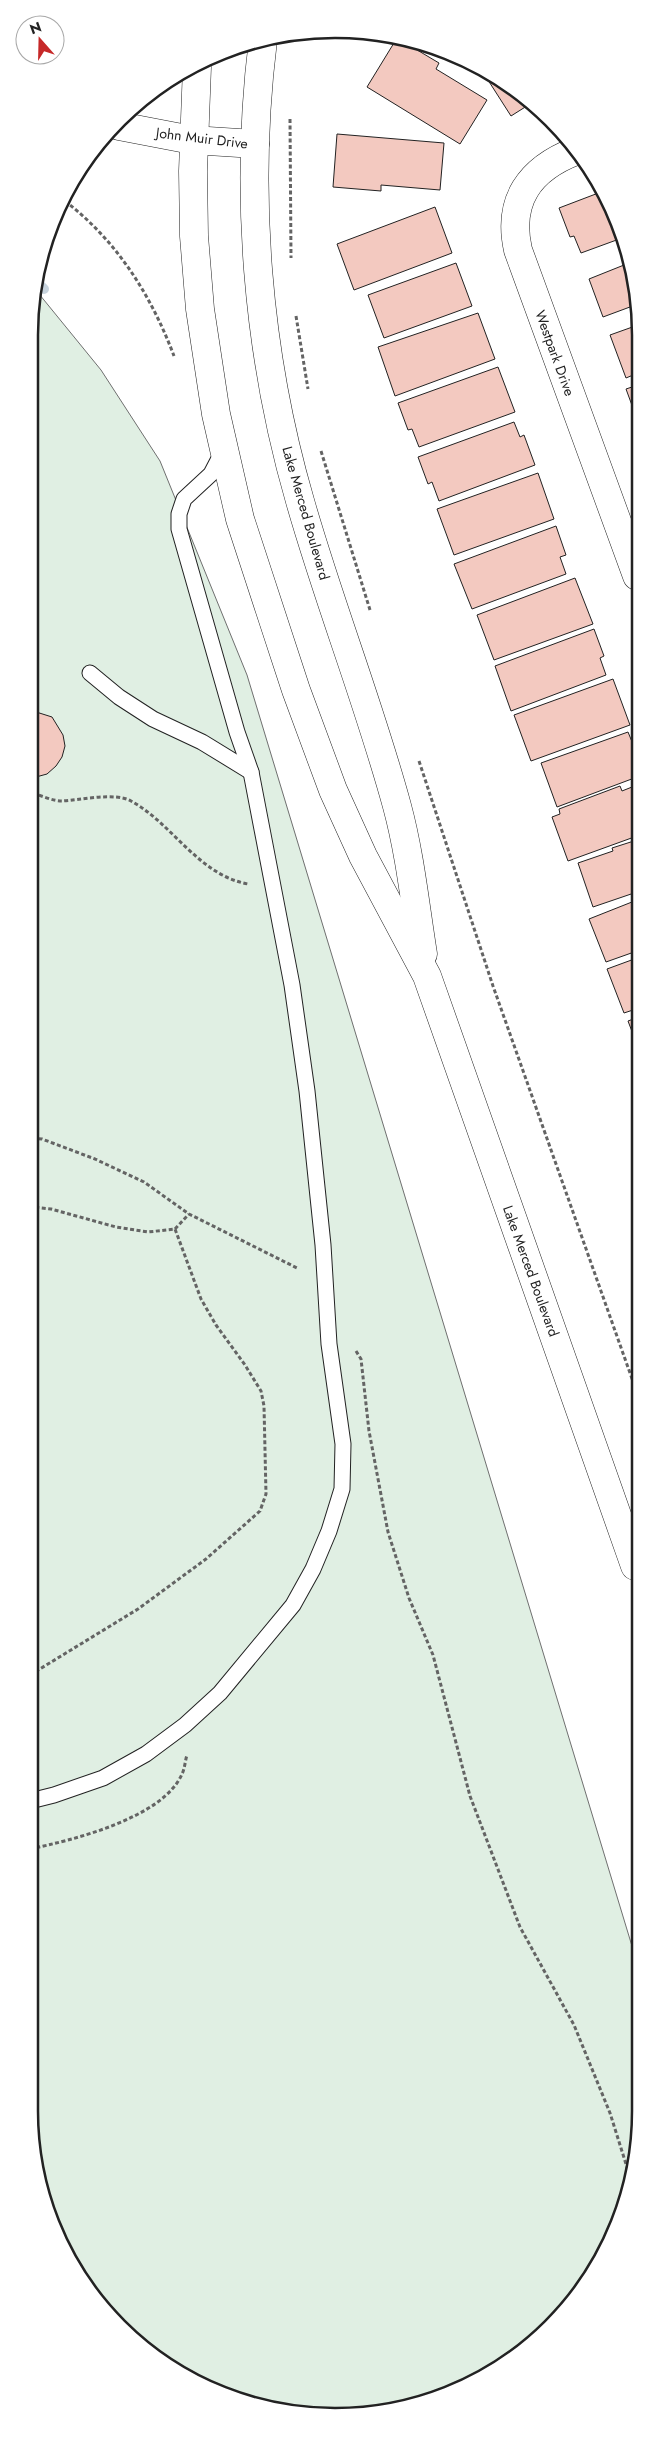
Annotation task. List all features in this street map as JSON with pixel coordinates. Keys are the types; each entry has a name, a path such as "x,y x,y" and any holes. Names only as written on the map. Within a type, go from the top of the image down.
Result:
{"main road":[{"name":"Lake Merced Boulevard","path":"262,47 256,99 255,216 260,288 282,429 302,509 398,808 427,976"},
{"name":"Lake Merced Boulevard","path":"197,71 192,140 194,236 200,309 223,449 240,519 259,579 333,790 362,856 427,976 632,1555"},
{"name":"John Muir Drive","path":"122,127 192,140 255,144"},
{"name":"Westpark Drive","path":"570,154 546,166 532,179 519,198 514,214 514,232 518,250 632,562"}],"lane":[{"path":"38,1799 103,1778 146,1754 185,1725 220,1693 292,1605 313,1569 329,1531 342,1489 343,1444 329,1344 324,1245 307,1091 292,985 251,772 231,714 179,529 178,514 184,499 211,474 223,449"},
{"path":"90,673 119,697 153,719 202,742 251,772"}],"path":[{"path":"290,111 291,263"},
{"path":"295,311 309,395"},
{"path":"319,442 372,617"},
{"path":"418,759 493,986 632,1379"},
{"path":"38,794 60,801 96,797 129,800 157,821 204,862 224,874 246,884 271,881"},
{"path":"38,1139 95,1158 144,1182 189,1214 302,1270 326,1295"},
{"path":"38,1208 52,1209 116,1227 148,1232 175,1229 189,1214"},
{"path":"38,1670 138,1609 206,1559 260,1511 266,1494 264,1406 261,1391 216,1325 205,1305 175,1229"},
{"path":"352,1343 361,1359 369,1432 388,1532 409,1598 433,1655 470,1796 520,1927 574,2025 610,2113 626,2167"},
{"path":"38,1847 74,1837 143,1813 164,1797 182,1775 189,1747 185,1725"}],"green space":[{"path":"40,295 101,370 160,461 247,675 632,1946 632,2110 629,2149 616,2206 592,2259 570,2291 545,2321 515,2346 483,2368 430,2392 392,2402 354,2407 334,2408 296,2405 239,2392 186,2368 139,2334 111,2306 77,2259 53,2206 40,2149 38,2130 38,315"}],"building":[{"path":"394,43 416,49 439,63 436,69 487,100 460,144 367,87"},
{"path":"488,80 525,107 511,116"},
{"path":"337,134 444,143 440,190 381,185 381,191 333,187"},
{"path":"596,194 616,240 581,253 574,236 570,237 559,208"},
{"path":"435,207 452,253 354,290 337,244"},
{"path":"456,263 472,306 384,338 368,295"},
{"path":"623,265 630,307 603,317 589,279"},
{"path":"478,313 495,359 395,396 378,347"},
{"path":"632,327 632,376 626,378 610,335"},
{"path":"498,367 515,412 419,447 412,429 408,430 398,403"},
{"path":"632,387 632,405 626,389"},
{"path":"514,422 520,437 524,435 535,465 439,501 432,482 428,484 418,457"},
{"path":"538,473 554,519 454,555 437,509"},
{"path":"556,526 566,555 560,557 566,574 472,609 454,564"},
{"path":"575,578 593,624 494,660 477,615"},
{"path":"594,629 604,656 600,658 606,675 511,711 495,666"},
{"path":"613,679 630,725 531,761 514,715"},
{"path":"38,713 52,717 63,735 65,746 62,757 47,774 38,776"},
{"path":"628,732 632,742 632,779 557,807 541,763"},
{"path":"620,786 622,791 632,787 632,838 568,861 552,817 560,814 559,809"},
{"path":"632,842 632,894 593,907 578,863 613,851 612,848"},
{"path":"632,902 632,953 606,962 589,919"},
{"path":"632,960 632,1010 624,1013 607,969"},
{"path":"632,1020 632,1032 628,1021"}]}
